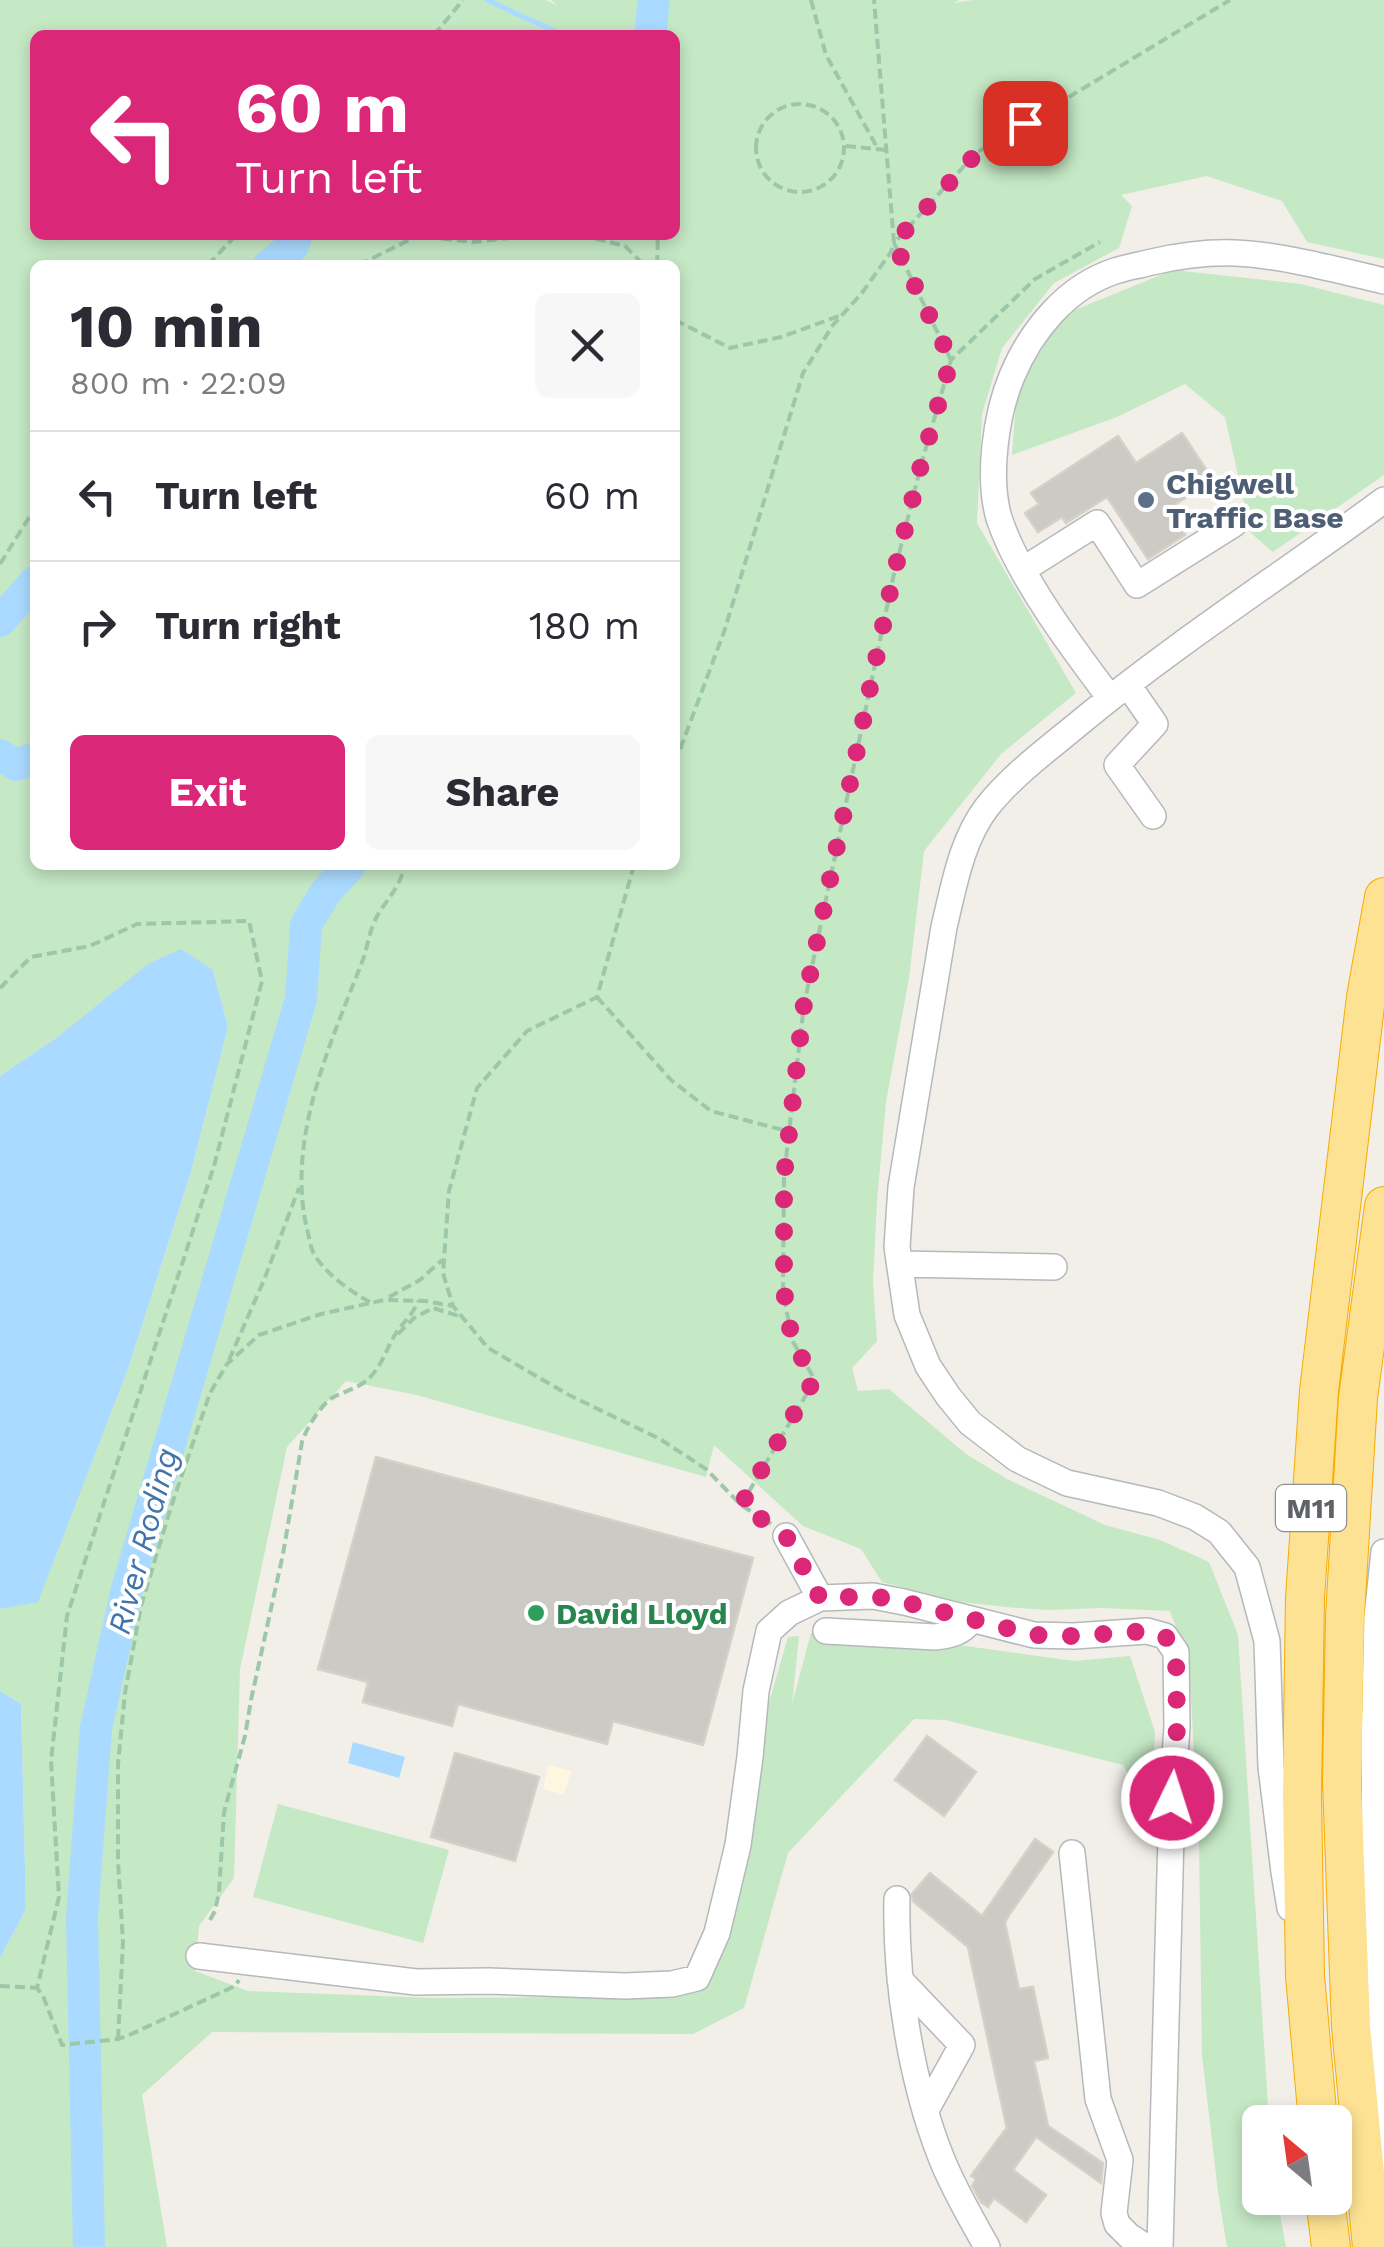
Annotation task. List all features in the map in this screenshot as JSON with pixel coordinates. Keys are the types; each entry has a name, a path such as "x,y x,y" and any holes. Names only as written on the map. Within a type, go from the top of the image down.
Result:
{"highway":[{"name":"M11","path":"1316,2105 1305,1976 1305,1598 1319,1392 1366,997 1384,897"},
{"name":"M11","path":"1372,2247 1351,2027 1342,1782 1345,1616 1358,1398 1384,1206"},
{"path":"1327,2215 1330,2247"}],"street":[{"path":"1153,816 1117,765 1154,724 1074,649 1024,570 998,515 994,461 1004,394 1022,353 1046,319 1078,290 1114,271 1184,257 1236,253 1316,265 1384,281"},
{"path":"1305,1976 1284,1872 1271,1767 1267,1641 1247,1566 1219,1532 1195,1517 1158,1503 1067,1484 1017,1458 970,1423 928,1366 907,1315 897,1247 901,1186 944,927 967,842 988,806 1029,765 1119,691 1384,500"},
{"path":"1024,570 1096,523 1137,585 1234,524"},
{"path":"900,1264 1054,1267"},
{"path":"786,1536 820,1598"},
{"path":"1384,1552 1377,1617 1374,1751 1377,2061 1384,2174"},
{"path":"198,1956 416,1982 625,1986 672,1984 697,1978 717,1932 738,1845 756,1691 769,1631 789,1613 820,1598 873,1596 1034,1635 1147,1631 1165,1636 1176,1652 1177,1727 1160,2247"},
{"path":"826,1631 952,1635 972,1620"},
{"path":"1072,1852 1098,2099 1120,2160 1114,2212 1117,2224 1146,2247"},
{"path":"896,1898 903,2006 926,2110 941,2159 988,2247"},
{"path":"900,1980 962,2045 926,2110"}],"path":[{"path":"438,30 463,0"},
{"path":"811,0 826,56 878,148"},
{"path":"874,0 894,243 951,360"},
{"path":"680,750 724,632 803,374 894,243 976,154 1230,0"},
{"path":"794,104 814,106 831,116 844,146 844,157 834,177 817,190 795,193 766,178 755,147 768,117 794,104"},
{"path":"844,146 886,150"},
{"path":"213,260 231,240"},
{"path":"369,260 409,240"},
{"path":"455,240 491,240"},
{"path":"601,240 625,246 639,260"},
{"path":"741,1505 814,1380 792,1340 784,1291 784,1177 789,1132 804,1004 848,784 921,465 951,360 1035,280 1100,242"},
{"path":"680,323 730,348 781,338 841,316"},
{"path":"0,564 30,516"},
{"path":"118,2039 123,1942 118,1764 124,1693 141,1606 210,1393 264,1280 300,1183 311,1109 374,923 400,884 404,870"},
{"path":"633,870 597,997 527,1031 476,1088 449,1192 443,1273 453,1306 488,1348 569,1395 660,1439 706,1468 741,1505 786,1536"},
{"path":"0,988 30,958 90,946 136,924 249,921 262,981 214,1166 67,1616 51,1761 59,1896 37,1988"},
{"path":"597,997 672,1080 711,1111 789,1132"},
{"path":"300,1183 313,1252 345,1288 372,1303"},
{"path":"227,1364 259,1336 321,1314 384,1300 420,1280 444,1258"},
{"path":"384,1300 453,1306"},
{"path":"210,1920 219,1892 224,1812 245,1736 302,1442 308,1425 322,1407 376,1372 418,1301"},
{"path":"394,1337 432,1308 462,1317"},
{"path":"37,1988 62,2045 118,2039 235,1986 250,1964"},
{"path":"0,1986 37,1988"}],"shaded area":[{"path":"549,1765 571,1771 564,1795 543,1789"}],"green space":[{"path":"0,0 546,0 558,6 551,0 1384,0 1384,259 1307,242 1282,201 1207,176 1121,195 1132,206 1119,248 1054,283 1002,348 982,414 977,523 1076,693 1001,754 924,851 909,978 886,1102 873,1281 877,1341 852,1368 858,1391 889,1389 966,1454 1007,1479 1105,1525 1160,1540 1209,1562 1238,1635 1268,2105 1242,2105 1242,2215 1280,2215 1286,2247 1227,2247 1202,2055 1199,1841 1189,1663 1170,1611 1006,1607 961,1602 882,1582 861,1549 803,1526 714,1445 706,1477 417,1395 346,1381 287,1447 240,1669 234,1878 199,1926 195,1971 248,1991 434,1998 684,1996 788,1637 799,1636 792,1704 811,1633 951,1644 1074,1661 1130,1656 1155,1732 1151,1815 1123,1765 946,1720 914,1719 788,1853 744,2008 693,2034 212,2032 142,2095 167,2247 0,2247 0,1958 26,1909 21,1704 0,1691 0,1609 38,1601 128,1369 191,1172 228,1027 213,970 59,1036 0,1076"},
{"path":"1173,270 1301,284 1384,305 1384,475 1273,552 1251,533 1225,417 1185,384 1117,417 1012,455 1017,388 1065,314"},
{"path":"278,1804 449,1850 423,1943 253,1897"}],"water":[{"path":"181,949 213,970 228,1027 191,1172 128,1369 38,1602 0,1609 0,1076 59,1036 148,964"},
{"path":"0,1691 21,1704 26,1909 0,1958"},
{"path":"353,1742 405,1757 399,1778 348,1763"}],"building":[{"name":"Chigwell Traffic Base","path":"1182,433 1213,480 1168,509 1185,535 1148,559 1107,497 1066,523 1062,517 1038,532 1025,513 1039,504 1031,493 1118,436 1136,463"},
{"name":"David Lloyd","path":"376,1457 753,1558 703,1745 613,1721 607,1744 458,1704 452,1726 363,1702 368,1682 318,1669"},
{"path":"927,1736 976,1772 944,1816 895,1780"},
{"path":"455,1753 539,1777 515,1861 431,1837"},
{"path":"1035,1839 1053,1852 1009,1915 1006,1928 1019,1989 1033,1987 1048,2058 1034,2061 1048,2126 1103,2163 1101,2183 1036,2137 1013,2170 1046,2195 1026,2222 994,2198 988,2207 972,2186 976,2179 971,2176 1007,2129 968,1947 913,1901 912,1894 930,1873 982,1916"}],"waterway":[{"path":"487,0 552,30"},
{"name":"River Roding","path":"651,30 654,0"},
{"name":"River Roding","path":"275,260 295,240"},
{"name":"River Roding","path":"0,621 30,588"},
{"name":"River Roding","path":"0,755 16,765 30,760"},
{"name":"River Roding","path":"89,2247 82,1917 96,1728 127,1589 301,999 306,925 325,893 346,870"}],"place":[{"name":"Chigwell Traffic Base","path":"1146,500"},
{"name":"David Lloyd","path":"536,1613"}],"route":[{"path":"1025,123 976,154 894,243 951,360 893,578 804,1004 784,1177 784,1291 792,1340 814,1380 741,1505 786,1536 820,1598 873,1596 1034,1635 1147,1631 1165,1636 1176,1652 1177,1727 1172,1798"}]}
